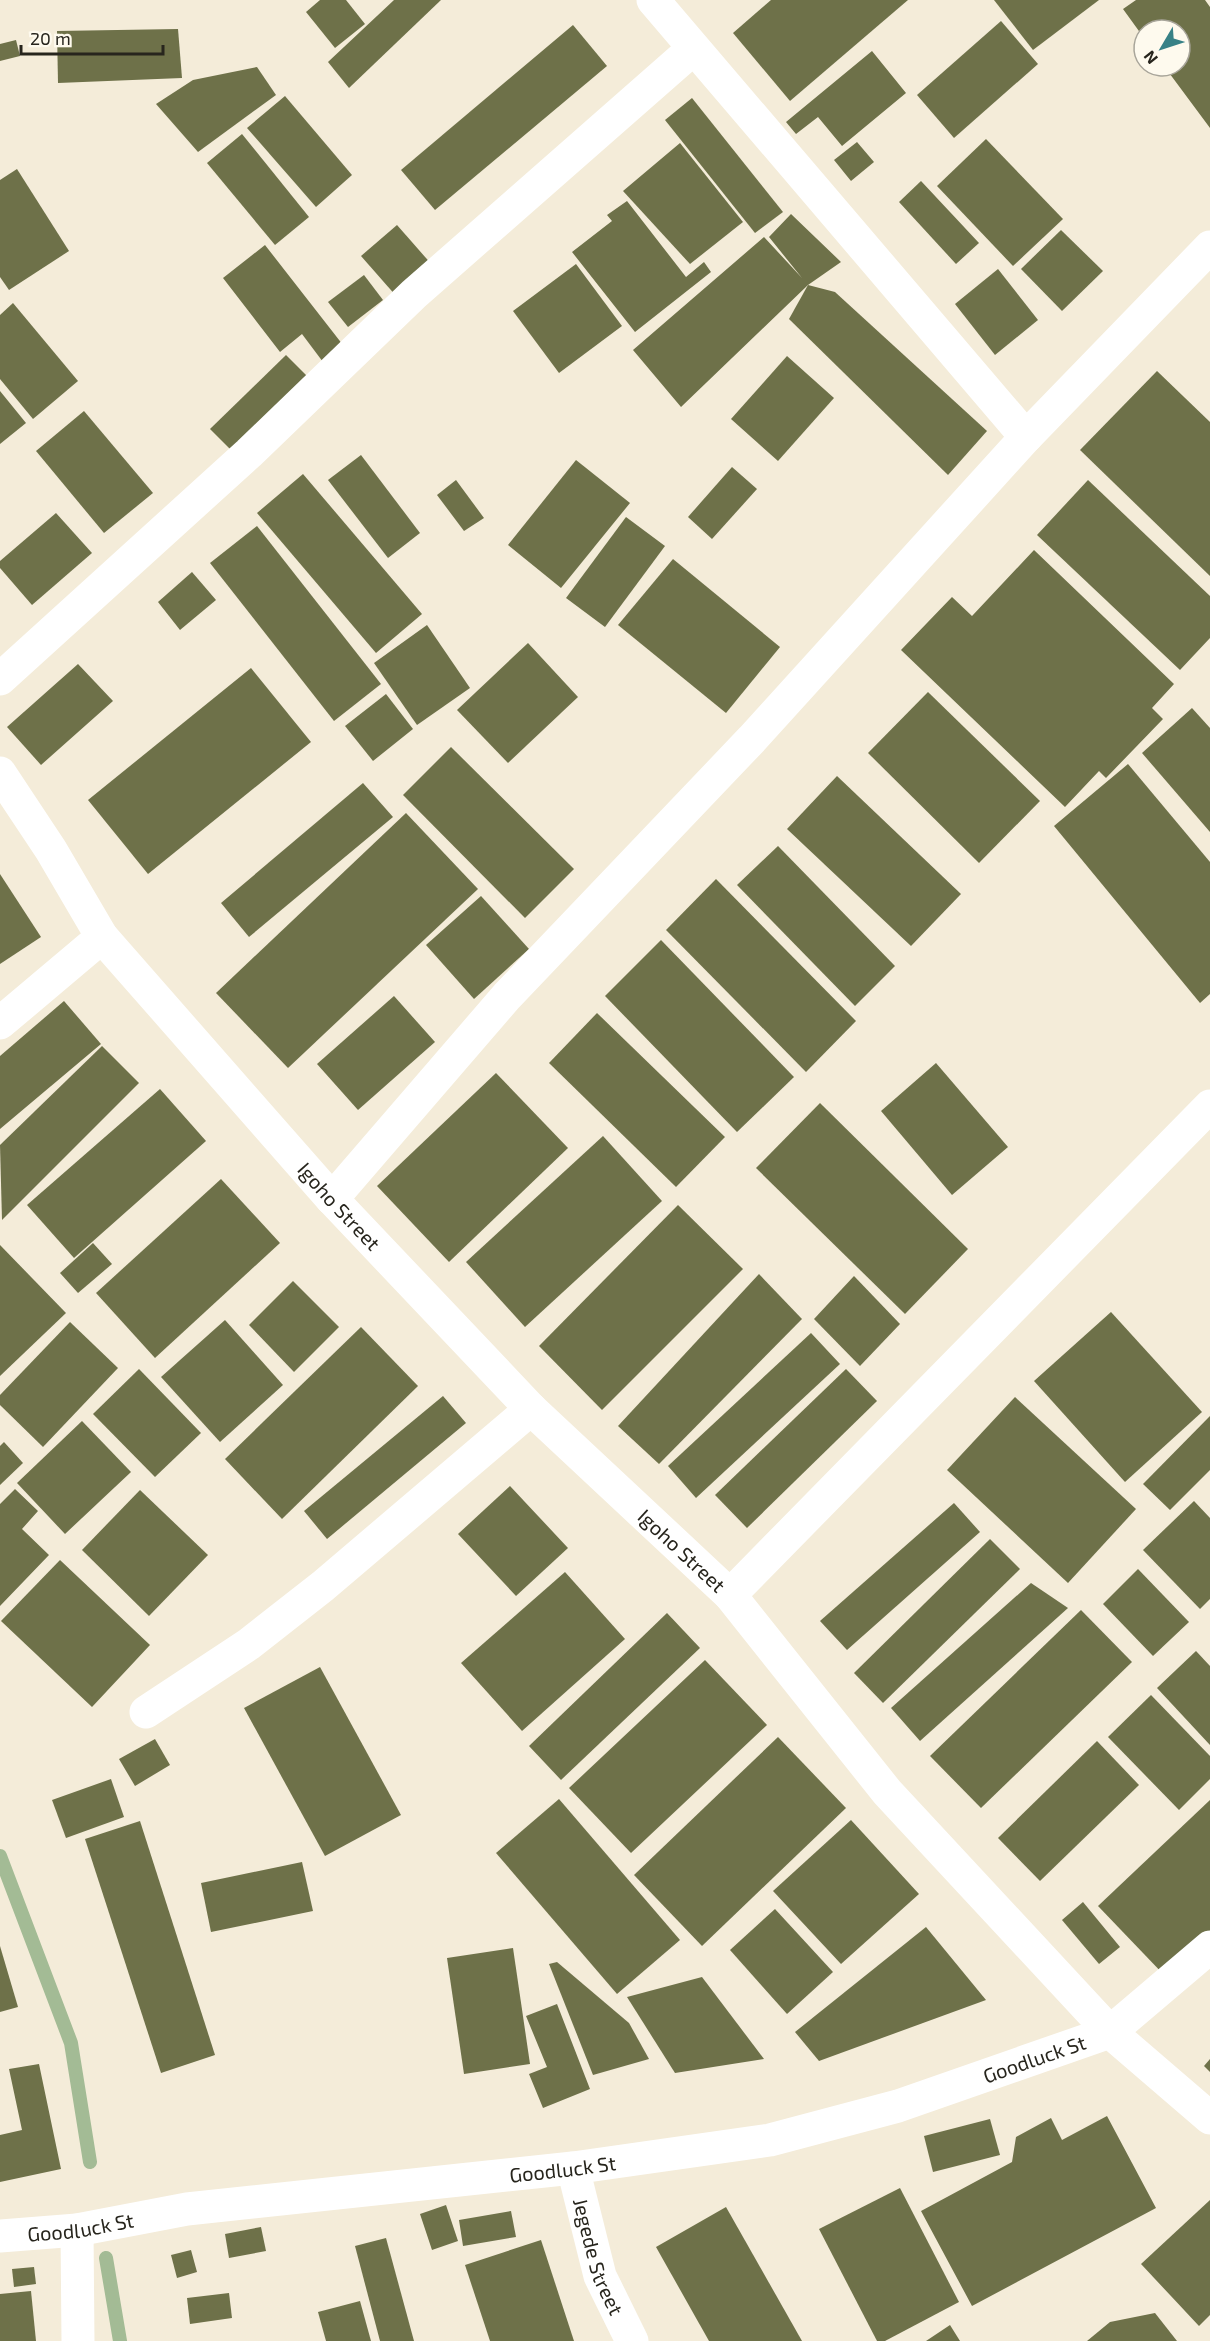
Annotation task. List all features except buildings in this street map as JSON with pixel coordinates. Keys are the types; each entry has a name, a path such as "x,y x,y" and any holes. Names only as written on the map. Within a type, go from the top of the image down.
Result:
{"street":[{"path":"653,0 1026,437"},
{"path":"0,679 249,453 414,294 693,49"},
{"path":"332,1199 507,996 752,739 1026,437 1210,247"},
{"name":"Igoho Street","path":"0,773 51,850 102,937 332,1199 531,1409 729,1595 887,1792 1110,2032 1210,2118"},
{"path":"0,1023 102,937"},
{"path":"729,1595 1210,1106"},
{"path":"146,1712 249,1644 314,1593 531,1409"},
{"path":"1110,2032 1210,1947"},
{"name":"Goodluck St","path":"0,2236 77,2230 187,2209 573,2168 780,2137 898,2106 1110,2032"},
{"name":"Jegede Street","path":"573,2168 600,2276 632,2341"},
{"path":"77,2230 78,2341"}],"waterway":[{"path":"0,1856 71,2043 90,2162"},
{"path":"106,2258 120,2341"}]}
